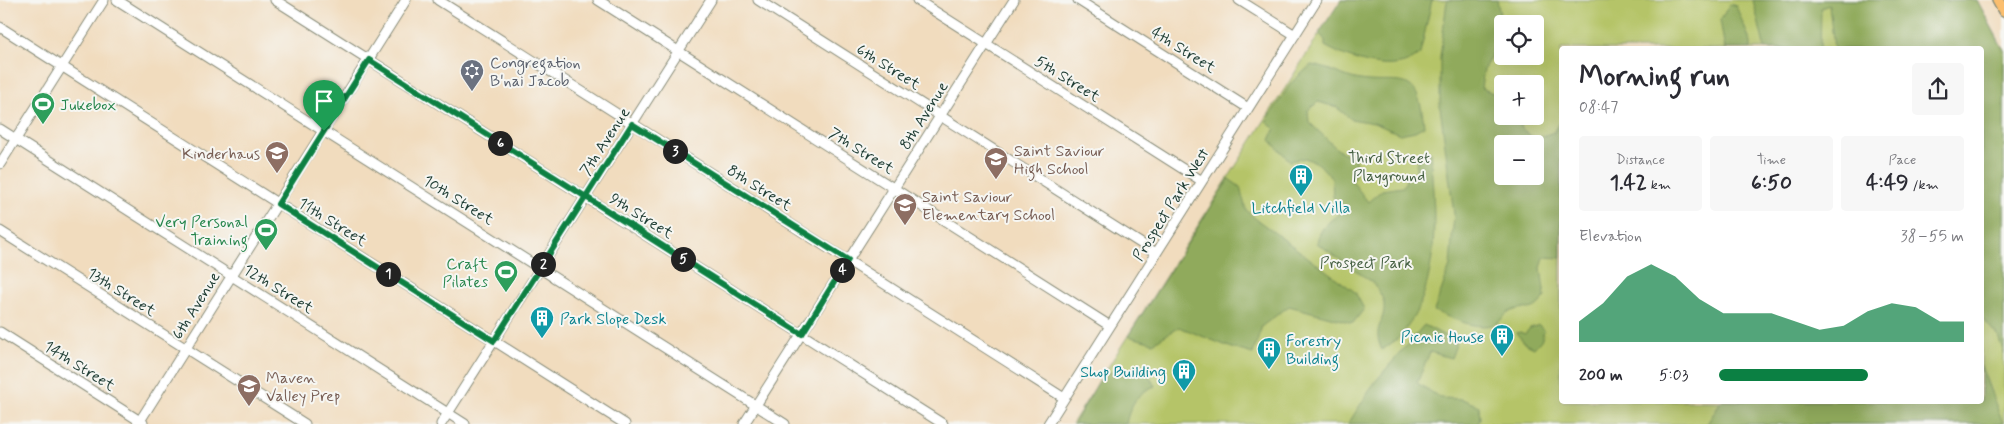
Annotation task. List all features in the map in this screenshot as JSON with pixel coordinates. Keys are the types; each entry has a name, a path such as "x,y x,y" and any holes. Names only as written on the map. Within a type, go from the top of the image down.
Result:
{"main road":[{"path":"1998,0 2004,11"}],"street":[{"path":"0,164 104,0"},
{"name":"10th Street","path":"117,0 785,424"},
{"name":"9th Street","path":"275,0 943,424"},
{"name":"6th Avenue","path":"141,423 186,348 406,0"},
{"name":"8th Street","path":"438,0 1064,398"},
{"name":"7th Street","path":"598,0 1110,326"},
{"name":"7th Avenue","path":"441,424 711,0"},
{"name":"6th Street","path":"758,0 1156,253"},
{"name":"5th Street","path":"918,0 1202,181"},
{"name":"8th Avenue","path":"744,424 1014,0"},
{"name":"4th Street","path":"1078,0 1248,108"},
{"path":"1239,0 1295,35"},
{"name":"Prospect Park West","path":"1048,424 1317,0"},
{"name":"11th Street","path":"0,27 625,424"},
{"name":"12th Street","path":"0,129 465,424"},
{"name":"13th Street","path":"0,231 305,424"},
{"name":"14th Street","path":"0,332 141,423"}],"green space":[{"name":"Prospect Park","path":"1341,0 1977,0 2004,50 2004,424 1072,424"},
{"path":"1341,0 1432,0 1420,54 1410,61 1398,64 1372,64 1359,61 1325,46 1325,40 1319,33"},
{"path":"1447,0 1497,0 1500,15 1494,15 1494,50 1484,69 1481,88 1494,94 1494,125 1521,125 1522,129 1530,135 1494,135 1494,185 1544,185 1544,136 1554,132 1559,124 1559,258 1544,257 1541,268 1545,297 1536,307 1517,309 1508,313 1497,323 1482,326 1465,323 1434,311 1450,266 1454,214 1440,107 1440,57"},
{"path":"1753,0 1943,0 1946,2 1950,0 1977,0 2004,51 2004,354 1998,336 1984,320 1984,46 1834,46 1829,5 1821,8 1820,46 1764,46"},
{"path":"1730,4 1736,6 1751,46 1724,46 1720,20"},
{"path":"1311,65 1355,79 1394,81 1411,86 1417,94 1421,107 1424,126 1415,131 1400,134 1374,123 1351,119 1336,107 1318,102 1308,110 1309,122 1337,149 1355,159 1357,170 1352,181 1368,202 1382,190 1403,187 1407,178 1416,176 1416,165 1419,155 1430,152 1434,222 1430,270 1416,313 1401,336 1382,350 1378,336 1384,310 1381,295 1372,282 1317,243 1320,233 1326,224 1344,211 1333,197 1332,178 1319,164 1305,158 1290,161 1270,140 1275,129 1266,122 1291,83"},
{"path":"1229,179 1240,187 1246,210 1256,219 1355,292 1364,309 1353,323 1289,306 1262,326 1253,354 1232,348 1179,327 1153,343 1128,336"},
{"path":"1424,325 1457,342 1451,358 1430,352 1417,383 1441,398 1462,399 1479,406 1480,419 1477,424 1348,424 1375,382"},
{"path":"1539,325 1544,330 1542,339 1534,348 1526,344 1516,333 1525,334 1530,328"},
{"path":"1138,369 1146,371 1155,386 1143,392 1135,400 1126,424 1074,424 1100,379 1108,372 1124,374"},
{"path":"1984,374 2003,424 1707,424 1719,404 1984,404"}],"place":[{"name":"Congregation B'nai Jacob","path":"472,92"},
{"name":"Jukebox","path":"43,125"},
{"name":"Kinderhaus","path":"277,174"},
{"name":"Saint Saviour High School","path":"996,180"},
{"name":"Litchfield Villa","path":"1301,197"},
{"name":"Saint Saviour Elementary School","path":"905,226"},
{"name":"Very Personal Training","path":"266,251"},
{"name":"Craft Pilates","path":"506,293"},
{"name":"Park Slope Desk","path":"542,339"},
{"name":"Picnic House","path":"1502,357"},
{"name":"Forestry Building","path":"1269,370"},
{"name":"Shop Building","path":"1184,392"},
{"name":"Maven Valley Prep","path":"249,407"}],"route":[{"path":"324,131 278,204 494,341 586,197 632,124 848,260 802,334 627,224 586,197 369,60 324,131"}],"park label":[{"name":"Third Street Playground","path":"1389,166"}]}
